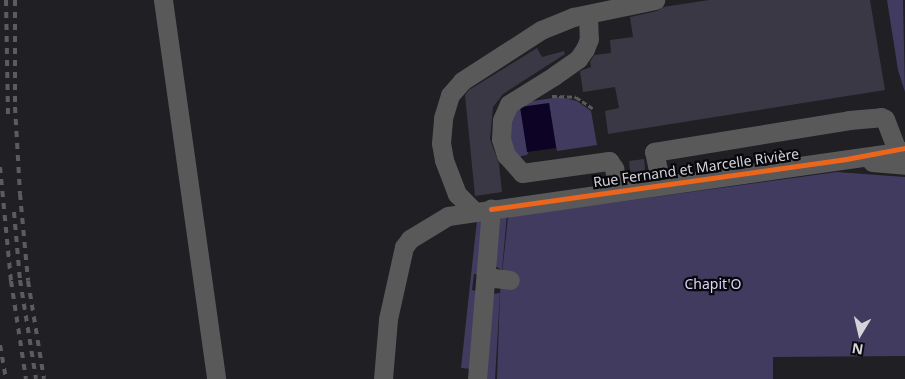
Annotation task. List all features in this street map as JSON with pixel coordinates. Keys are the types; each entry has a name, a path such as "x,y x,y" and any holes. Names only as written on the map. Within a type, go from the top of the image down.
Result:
{"street":[{"path":"163,0 216,379"},
{"path":"477,379 486,277 483,210 457,194 444,160 442,118 450,95 462,81 540,30 573,17 655,0"},
{"path":"588,15 584,37 588,43 578,59 509,104 502,120 501,139 506,155 522,174 609,161 614,168 618,190"},
{"path":"661,184 654,152 849,120 880,117 886,119 903,154"},
{"name":"Rue Fernand et Marcelle Rivière","path":"383,379 388,319 404,247 410,238 448,216 661,184 846,159 903,154"},
{"path":"486,277 510,280"}],"path":[{"path":"550,96 576,97 594,109"}],"green space":[{"path":"887,0 903,0 905,92 898,70"},
{"path":"560,97 577,101 591,111 597,145 557,151 549,103 527,155 521,156 520,162 505,143 509,116 519,103"},
{"name":"Chapit'O","path":"837,172 905,177 905,356 773,357 773,379 497,379 500,293 508,217"},
{"path":"507,214 502,270 495,266 500,220 502,216"},
{"path":"482,219 480,275 474,274 472,290 479,292 472,369 461,368 477,220"},
{"path":"500,293 495,379 485,379 492,294"}],"shaded area":[{"path":"549,103 556,148 527,152 520,107"}],"building":[{"path":"709,0 870,0 885,90 608,134 605,111 619,108 615,87 583,92 580,71 591,67 590,62 594,55 611,53 610,40 633,37 630,17 657,11 663,7"},
{"path":"537,48 542,57 564,51 565,54 503,94 493,107 490,139 499,164 502,192 475,196 465,95 469,90"},
{"path":"644,159 645,169 643,172 633,173 630,171 629,161"}],"railway":[{"path":"6,0 8,117"},
{"path":"15,0 15,107 20,194 28,281 44,379"},
{"path":"0,167 11,281 26,379"},
{"path":"14,212 20,280 36,379"},
{"path":"0,345 6,379"}],"cycle path":[{"path":"491,209 846,159 905,148"}]}
